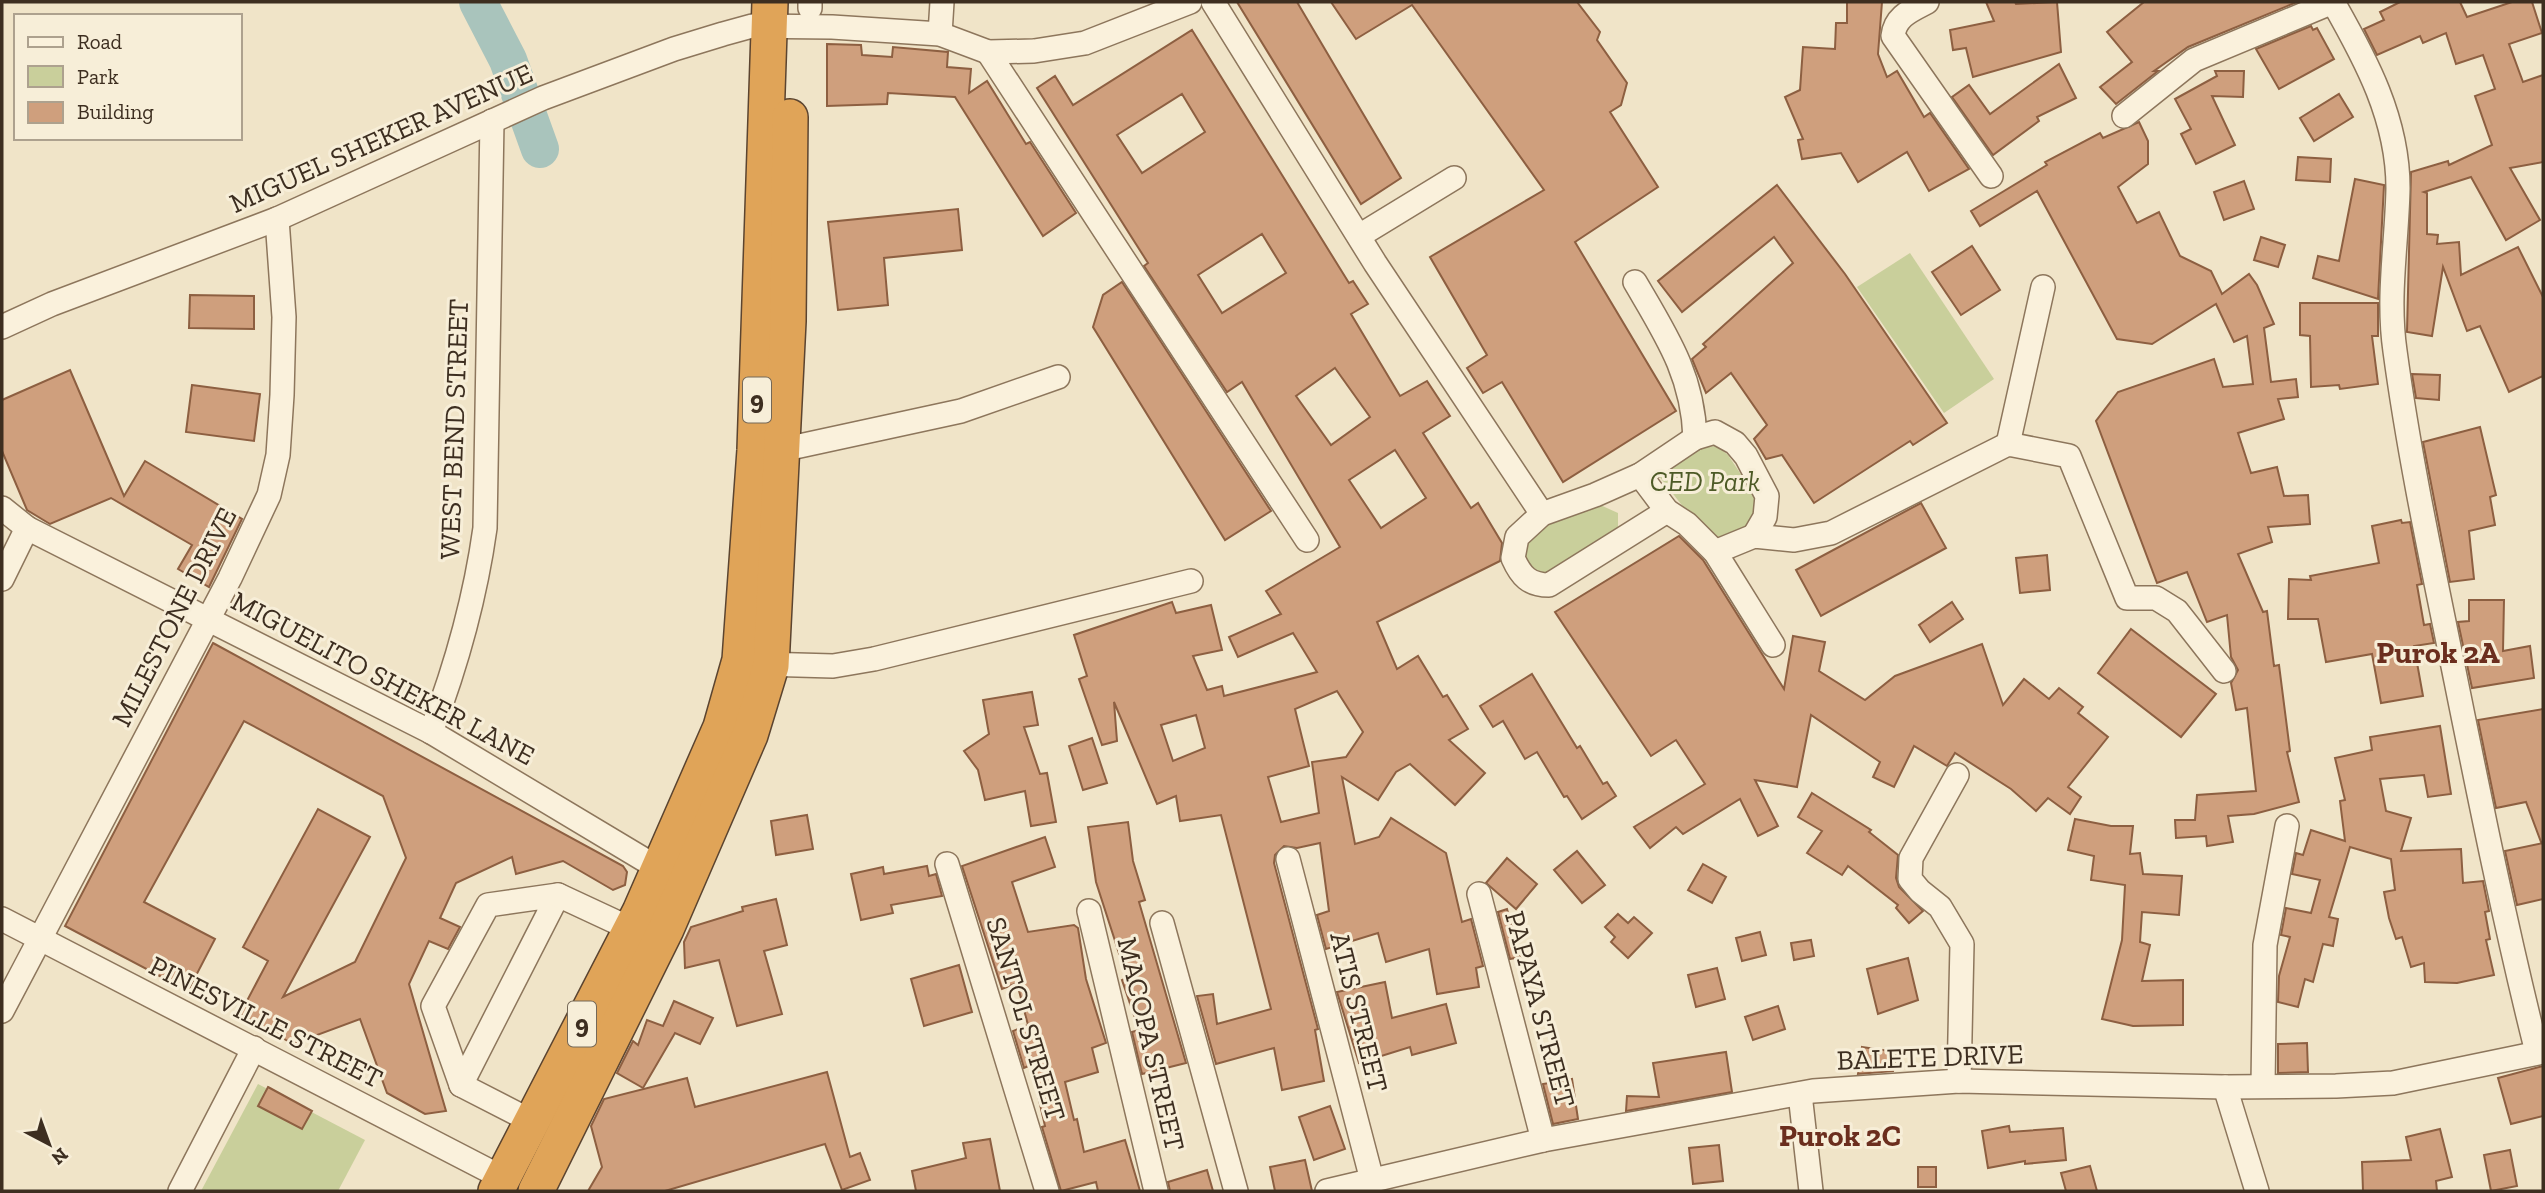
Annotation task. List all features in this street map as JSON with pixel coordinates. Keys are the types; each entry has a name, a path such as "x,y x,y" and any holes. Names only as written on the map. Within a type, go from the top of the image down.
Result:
{"highway":[{"name":"9","path":"536,1191 666,929 750,735 755,663 781,450 788,321 790,11"},
{"name":"9","path":"500,1185 631,929 721,727 755,663 755,450 790,11"}],"street":[{"path":"940,34 942,2"},
{"path":"988,52 1034,51 1085,43 1191,2"},
{"path":"1213,2 1359,236 1542,514"},
{"path":"1927,2 1905,13 1896,23 1893,36 1991,176"},
{"path":"2123,116 2194,60 2333,2 2371,68 2392,128 2398,188 2390,289 2394,348 2458,689 2507,930 2540,1052"},
{"name":"MIGUEL SHEKER AVENUE","path":"2,327 52,304 277,219 543,98 674,48 752,26 790,11 940,34 988,52"},
{"path":"988,52 1307,540"},
{"name":"WEST BEND STREET","path":"431,732 461,650 477,586 485,528 492,121"},
{"path":"1359,236 1454,178"},
{"name":"MILESTONE DRIVE","path":"2,1011 208,618 269,495 278,455 284,317 277,219"},
{"path":"1635,282 1671,344 1694,403 1696,439"},
{"path":"2008,444 2043,286"},
{"path":"781,450 961,411 1058,377"},
{"path":"1667,511 1549,584 1536,585 1518,569 1513,550 1517,537 1542,514 1640,475 1696,439 1715,432 1735,443 1746,456 1767,496 1765,517 1754,536"},
{"path":"1715,552 1754,536 1794,540 1831,533 2008,444 2069,456 2127,598 2156,598 2177,611 2224,671"},
{"path":"1640,475 1667,511 1687,524 1715,552 1773,645"},
{"name":"MIGUELITO SHEKER LANE","path":"2,508 27,528 431,732 658,868"},
{"path":"2,579 27,528"},
{"path":"755,663 833,666 874,659 1191,581"},
{"path":"1957,775 1911,858 1909,871 1913,884 1940,907 1962,944 1959,1081"},
{"path":"2263,1086 2265,945 2287,826"},
{"name":"ATIS STREET","path":"1289,859 1372,1180"},
{"name":"SANTOL STREET","path":"947,864 1048,1191"},
{"name":"PAPAYA STREET","path":"1479,894 1543,1139"},
{"path":"533,1122 461,1086 433,1006 488,905 558,895 631,929"},
{"path":"461,1086 558,895"},
{"name":"MACOPA STREET","path":"1089,911 1156,1191"},
{"name":"PINESVILLE STREET","path":"2,919 254,1048 500,1185"},
{"path":"1162,923 1236,1191"},
{"path":"180,1191 254,1048"},
{"name":"BALETE DRIVE","path":"1327,1191 1543,1139 1800,1094 1959,1081 2225,1087 2393,1083 2540,1052"},
{"path":"2225,1087 2257,1191"},
{"path":"1800,1094 1811,1191"}],"green space":[{"path":"1910,253 1994,379 1944,413 1857,287"},
{"name":"CED Park","path":"1717,446 1728,455 1756,497 1753,520 1730,540 1706,536 1659,476 1693,448"},
{"path":"1598,504 1618,513 1618,531 1558,575 1534,574 1521,557 1535,534 1561,515"},
{"path":"258,1084 365,1140 338,1191 201,1191"}],"building":[{"path":"1237,2 1297,2 1401,178 1361,204"},
{"path":"1331,2 1577,2 1600,32 1597,40 1627,83 1621,105 1610,112 1658,187 1575,242 1676,411 1563,482 1502,382 1483,393 1467,368 1487,355 1430,257 1544,190 1412,5 1356,39"},
{"path":"1847,2 1882,2 1878,54 1887,77 1897,71 1924,117 1930,113 1969,169 1929,191 1907,152 1858,182 1841,153 1802,159 1798,140 1803,139 1785,97 1800,90 1803,47 1835,49 1836,23 1847,23"},
{"path":"1986,2 2057,2 2061,52 1973,77 1966,48 1953,50 1950,30 1994,21"},
{"path":"2144,2 2297,2 2188,47 2154,71 2158,71 2116,104 2100,87 2132,62 2107,32"},
{"path":"2400,2 2460,2 2467,17 2512,2 2532,2 2542,33 2509,44 2523,82 2543,75 2543,162 2510,168 2540,220 2506,240 2471,177 2424,192 2427,193 2427,234 2438,235 2437,244 2459,242 2461,275 2518,247 2543,297 2543,376 2509,392 2480,326 2467,331 2443,267 2432,336 2407,332 2411,172 2448,161 2449,165 2492,145 2475,96 2495,89 2483,55 2456,64 2446,33 2423,43 2420,36 2377,55 2364,29 2384,20 2380,12"},
{"path":"2311,26 2313,30 2317,28 2334,59 2279,89 2256,49"},
{"path":"1192,30 1349,283 1353,281 1368,304 1351,314 1400,396 1427,381 1450,416 1423,433 1471,508 1478,503 1502,543 1500,561 1377,622 1397,669 1418,656 1443,697 1447,695 1468,729 1449,740 1485,773 1455,805 1410,764 1396,772 1378,800 1342,777 1355,844 1379,837 1391,818 1446,853 1462,922 1471,919 1483,966 1476,968 1479,987 1437,994 1429,949 1386,962 1378,933 1326,949 1317,915 1329,911 1320,843 1297,848 1284,846 1275,855 1274,863 1318,1029 1315,1030 1324,1081 1282,1090 1274,1048 1216,1064 1197,996 1213,994 1217,1024 1271,1009 1221,815 1180,821 1176,796 1157,804 1114,702 1117,741 1102,745 1079,679 1087,676 1074,635 1172,602 1176,613 1211,605 1222,650 1193,656 1207,690 1222,686 1224,696 1317,672 1293,633 1238,657 1229,637 1281,614 1266,591 1340,547 1242,382 1227,392 1144,266 1148,263 1037,88 1055,76 1073,105","holes":["1182,94 1205,132 1142,173 1117,135","1262,234 1286,273 1222,313 1198,275","1335,368 1370,417 1331,445 1296,396","1395,450 1426,498 1381,528 1349,480","1337,691 1363,732 1346,757 1312,762 1319,813 1281,822 1268,777 1309,766 1295,709","1196,715 1205,748 1173,761 1161,725"]},
{"path":"827,44 861,45 862,55 892,57 893,47 948,52 947,67 971,69 969,93 987,81 1026,144 1030,142 1076,213 1043,236 955,97 888,93 887,104 827,106"},
{"path":"2059,64 2076,98 2037,117 2039,121 1993,155 1952,97 1969,85 1990,114"},
{"path":"2215,71 2244,71 2243,97 2212,96 2235,145 2196,164 2181,134 2191,129 2175,99 2217,76"},
{"path":"2339,94 2353,117 2314,141 2300,118"},
{"path":"2139,122 2148,141 2148,164 2118,187 2137,223 2159,212 2180,256 2211,271 2222,294 2249,274 2257,285 2274,324 2264,328 2271,382 2296,379 2298,397 2278,399 2284,419 2238,433 2251,473 2277,467 2284,496 2308,495 2310,524 2268,527 2272,542 2238,554 2263,612 2267,611 2274,666 2279,665 2290,751 2287,752 2299,802 2254,814 2228,816 2233,842 2207,846 2206,836 2176,838 2175,820 2195,820 2197,795 2256,791 2247,708 2236,710 2231,683 2238,670 2231,657 2227,615 2207,622 2187,572 2157,583 2096,421 2118,392 2214,359 2223,387 2253,384 2247,336 2234,342 2216,304 2152,344 2117,339 2037,191 1980,226 1971,211 2047,165 2045,162 2100,133 2103,138"},
{"path":"2298,157 2331,159 2330,182 2296,180"},
{"path":"2355,179 2384,185 2378,299 2313,278 2318,256 2339,261"},
{"path":"2244,181 2254,209 2224,220 2214,192"},
{"path":"1777,185 1845,274 1947,423 1913,445 1910,441 1814,503 1782,455 1766,459 1754,439 1767,425 1731,373 1706,393 1692,359 1706,347 1703,344 1793,263 1774,237 1682,312 1658,281"},
{"path":"958,209 962,250 884,258 888,305 838,310 828,222"},
{"path":"2261,237 2285,245 2278,267 2254,260"},
{"path":"1972,246 2000,290 1961,315 1932,272"},
{"path":"1122,282 1271,511 1225,540 1093,327 1103,295"},
{"path":"190,295 254,296 254,329 189,328"},
{"path":"2300,303 2378,303 2378,336 2372,336 2378,384 2340,389 2339,385 2311,387 2310,336 2300,335"},
{"path":"70,370 124,496 145,461 242,519 209,587 178,569 192,545 111,498 50,524 27,510 2,451 2,400"},
{"path":"2412,374 2440,375 2439,400 2416,398"},
{"path":"192,385 260,394 254,441 186,432"},
{"path":"2480,427 2496,495 2490,497 2495,525 2469,531 2474,579 2450,582 2423,442"},
{"path":"1921,503 1946,548 1821,616 1796,570"},
{"path":"2401,520 2402,523 2410,522 2422,584 2417,585 2424,625 2430,624 2434,643 2414,646 2423,696 2381,703 2372,654 2326,662 2318,619 2288,619 2289,579 2311,580 2310,576 2379,563 2372,526"},
{"path":"1679,536 1703,560 1784,689 1793,636 1825,642 1819,671 1865,700 1895,676 1982,644 2003,705 2024,679 2049,699 2059,688 2083,707 2078,713 2108,737 2068,787 2081,797 2070,814 2048,798 2036,811 2011,789 1955,753 1947,766 1914,746 1894,787 1873,777 1880,762 1811,715 1797,787 1755,780 1778,826 1758,836 1740,799 1683,834 1676,827 1650,848 1634,827 1705,784 1676,740 1651,756 1555,612"},
{"path":"2047,555 2050,590 2020,593 2016,558"},
{"path":"2469,600 2504,600 2503,651 2530,646 2534,678 2472,688 2458,622 2469,621"},
{"path":"1952,602 1963,619 1930,642 1919,625"},
{"path":"2131,629 2216,694 2181,737 2098,673"},
{"path":"213,643 623,866 627,872 625,885 613,890 563,861 516,874 512,857 456,883 440,918 460,927 448,949 429,941 409,984 446,1111 425,1114 387,1093 360,1019 293,1044 240,1014 268,961 243,947 318,809 370,837 283,997 355,962 406,858 383,796 244,721 144,902 215,939 188,991 65,926"},
{"path":"1532,674 1577,748 1580,746 1603,784 1607,782 1616,796 1582,819 1567,796 1564,797 1537,752 1525,759 1503,721 1493,727 1480,706"},
{"path":"1032,692 1038,725 1024,727 1040,774 1047,773 1056,822 1031,826 1025,791 985,800 978,770 964,751 989,734 983,700"},
{"path":"2543,709 2541,842 2526,802 2496,808 2478,720"},
{"path":"2440,726 2451,794 2428,797 2424,775 2380,779 2386,811 2411,818 2401,851 2461,849 2463,883 2483,881 2489,911 2485,912 2490,939 2486,940 2494,975 2457,983 2425,982 2424,963 2411,967 2402,937 2396,939 2389,918 2384,892 2395,890 2391,859 2350,847 2329,917 2338,919 2333,946 2323,944 2313,982 2305,979 2298,1007 2278,1002 2279,976 2290,937 2281,935 2286,908 2311,913 2320,880 2292,874 2296,853 2303,855 2311,830 2345,841 2340,801 2345,800 2335,758 2372,750 2370,737"},
{"path":"1092,738 1107,783 1083,790 1069,746"},
{"path":"1812,793 1871,830 1869,832 1898,855 1896,878 1899,887 1923,911 1909,923 1896,908 1898,905 1848,866 1842,875 1807,853 1822,831 1798,817"},
{"path":"807,815 813,849 776,855 771,821"},
{"path":"2075,819 2111,826 2133,826 2130,854 2140,853 2143,874 2182,876 2179,915 2142,912 2140,942 2150,945 2142,981 2183,980 2183,1025 2133,1026 2102,1019 2122,940 2125,885 2091,880 2094,856 2068,850"},
{"path":"1128,822 1133,861 1145,900 1139,902 1186,1063 1142,1074 1132,1032 1139,1030 1122,980 1127,978 1096,882 1088,827"},
{"path":"1045,837 1055,867 1012,882 1028,932 1074,925 1078,928 1086,979 1106,1043 1092,1048 1098,1072 1065,1082 1074,1120 1077,1119 1084,1152 1125,1140 1140,1191 1098,1191 1096,1182 1061,1191 1042,1127 1045,1126 1031,1065 1024,1068 1013,1031 1028,1025 1017,983 1002,989 962,866"},
{"path":"2543,843 2543,899 2517,905 2505,851"},
{"path":"1577,851 1605,885 1582,903 1554,870"},
{"path":"1507,858 1537,884 1516,909 1486,883"},
{"path":"1703,864 1726,877 1712,903 1688,890"},
{"path":"927,866 929,876 936,874 942,896 891,905 893,913 861,920 851,874 883,867 884,874"},
{"path":"776,899 787,945 764,951 782,1014 737,1026 719,960 685,968 684,942 691,927 743,911 742,907"},
{"path":"1507,909 1520,957 1510,959 1498,912"},
{"path":"1618,914 1628,923 1634,917 1652,933 1628,958 1611,942 1615,937 1605,927"},
{"path":"1760,932 1766,955 1742,961 1736,938"},
{"path":"1811,940 1814,956 1794,960 1791,943"},
{"path":"1908,958 1918,1000 1878,1014 1867,969"},
{"path":"959,965 972,1012 924,1026 911,979"},
{"path":"1717,968 1725,999 1696,1007 1688,975"},
{"path":"1385,982 1392,1018 1446,1004 1456,1043 1412,1055 1410,1047 1359,1063 1337,992"},
{"path":"674,1001 713,1018 700,1044 675,1033 643,1088 617,1073 633,1041 638,1045 647,1020 663,1026"},
{"path":"1778,1006 1785,1029 1753,1040 1745,1017"},
{"path":"2307,1043 2308,1072 2278,1073 2278,1044"},
{"path":"1862,1047 1897,1052 1893,1071 1858,1074"},
{"path":"1726,1052 1732,1092 1626,1111 1627,1096 1659,1097 1653,1063"},
{"path":"2543,1066 2543,1116 2511,1124 2498,1078"},
{"path":"827,1072 850,1157 860,1153 870,1180 842,1190 825,1144 665,1191 588,1191 602,1167 591,1126 604,1099 687,1078 695,1107"},
{"path":"1572,1079 1578,1119 1553,1124 1543,1084"},
{"path":"268,1087 312,1111 302,1129 258,1106"},
{"path":"1330,1106 1345,1149 1314,1160 1299,1117"},
{"path":"2009,1126 2010,1132 2063,1128 2066,1160 2025,1164 2025,1161 1988,1168 1982,1131"},
{"path":"2440,1129 2452,1177 2436,1181 2437,1191 2363,1191 2362,1162 2411,1160 2406,1137"},
{"path":"990,1139 1000,1191 916,1191 912,1171 966,1158 963,1143"},
{"path":"1719,1145 1723,1181 1693,1184 1689,1148"},
{"path":"2510,1150 2517,1186 2491,1191 2484,1155"},
{"path":"1305,1160 1312,1191 1275,1191 1270,1167"},
{"path":"2090,1166 2097,1191 2066,1191 2061,1173"},
{"path":"1918,1167 1936,1167 1936,1187 1918,1187"},
{"path":"1207,1170 1213,1191 1170,1191 1168,1182"}],"waterway":[{"path":"478,2 508,60 540,149"}],"district":[{"name":"Purok 2A","path":"2438,653"},
{"name":"Purok 2C","path":"1840,1136"}]}
